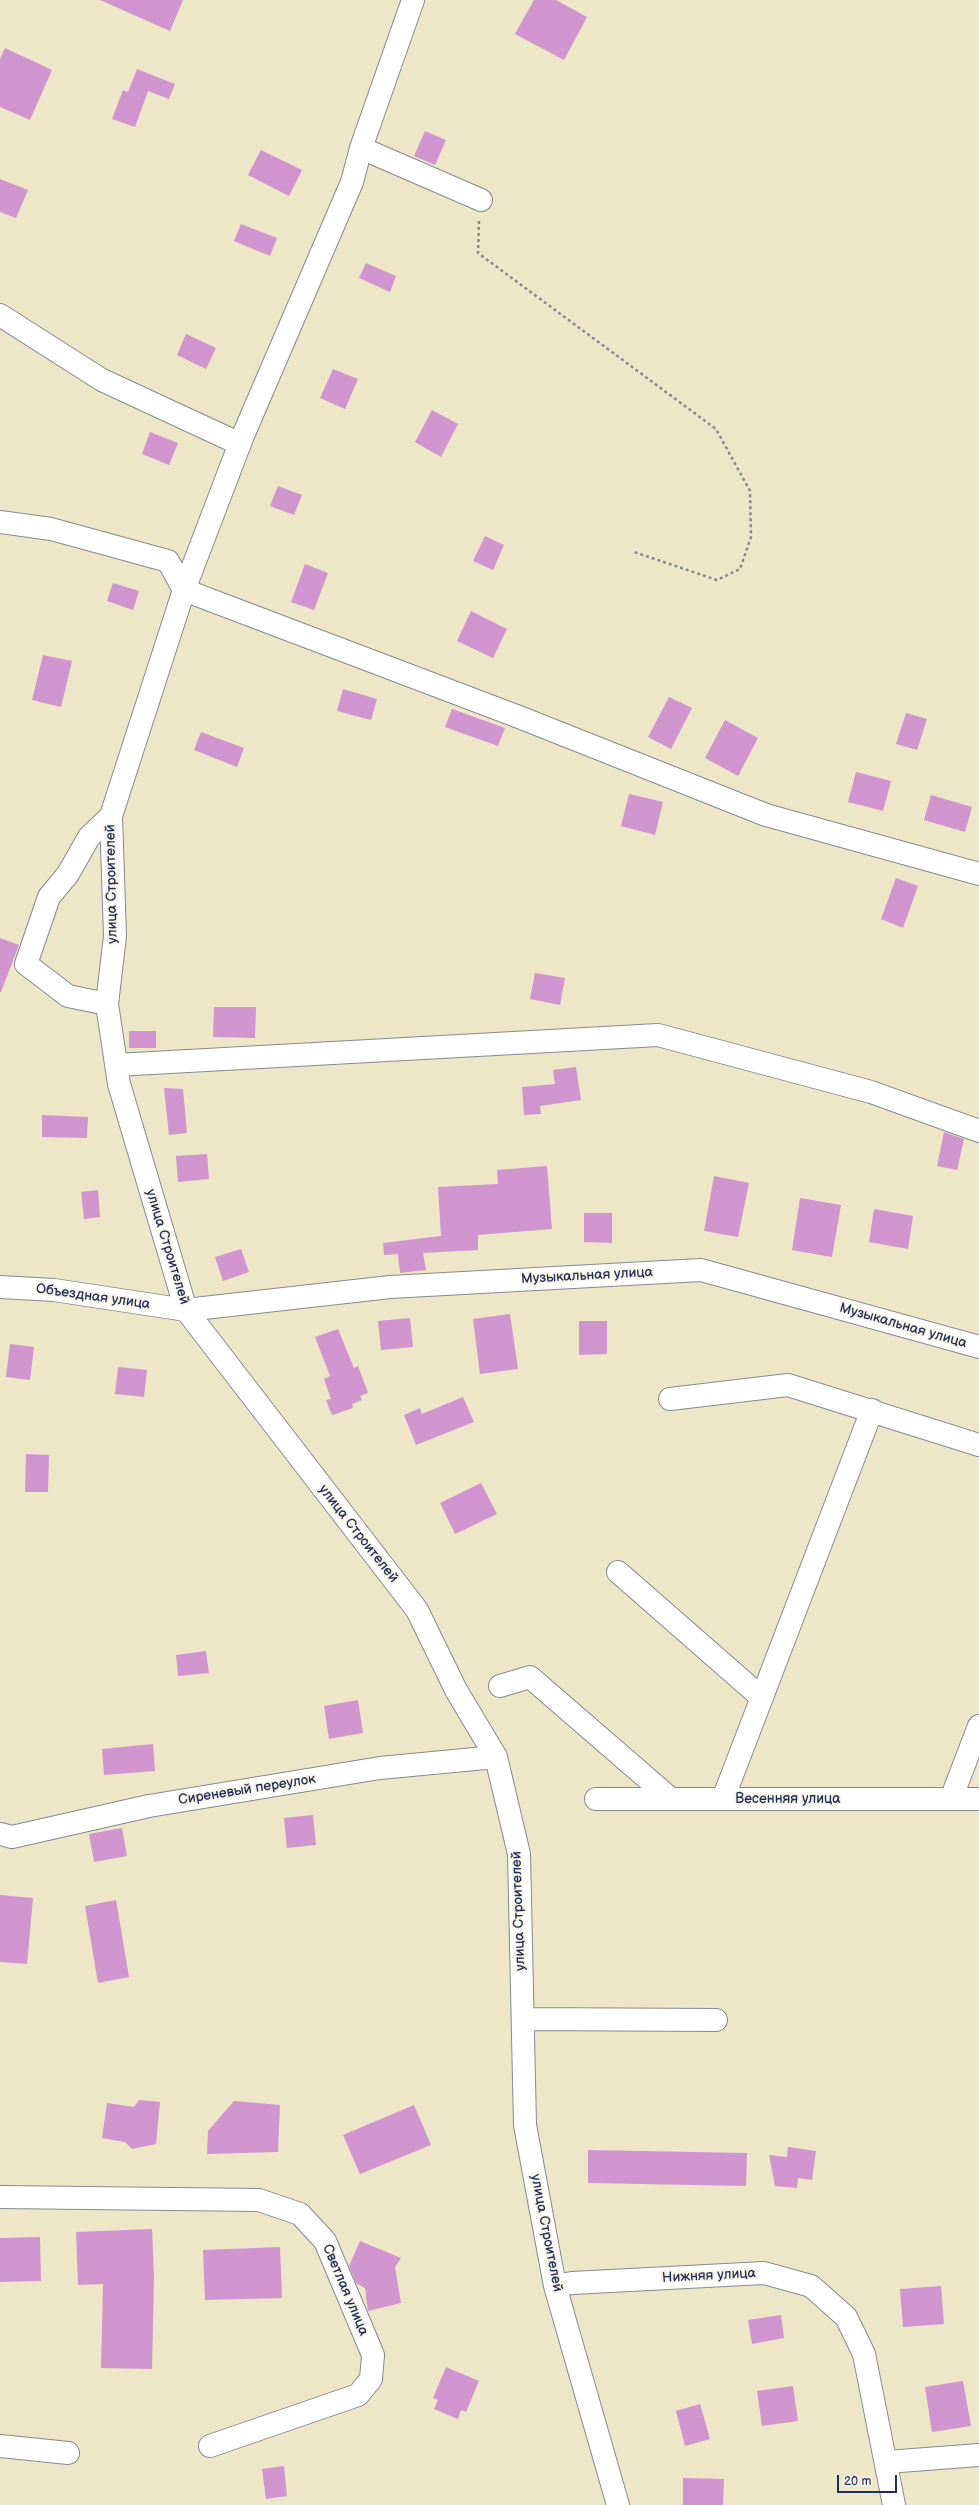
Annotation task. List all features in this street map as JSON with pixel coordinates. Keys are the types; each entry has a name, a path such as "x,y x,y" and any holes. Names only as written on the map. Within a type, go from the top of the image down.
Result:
{"street":[{"name":"улица Строителей","path":"413,0 361,148 352,182 240,444 184,590 111,816 115,936 107,1004 116,1066 131,1127 186,1310 417,1610 456,1690 496,1757 519,1854 525,2125 555,2286 618,2505"},
{"path":"361,148 480,200"},
{"path":"0,315 102,380 240,444"},
{"path":"0,522 51,529 168,562 184,590 519,717 766,815 979,874"},
{"path":"107,1004 68,996 26,964 48,897 68,874 89,837 111,816"},
{"path":"116,1066 658,1035 871,1092 979,1131"},
{"name":"Музыкальная улица","path":"186,1310 390,1287 701,1270 979,1347"},
{"name":"Объездная улица","path":"0,1287 54,1290 186,1310"},
{"path":"670,1399 788,1385 872,1410 979,1445"},
{"path":"723,1799 872,1410"},
{"path":"618,1572 762,1698"},
{"path":"500,1686 530,1677 671,1799"},
{"path":"951,1799 979,1726"},
{"name":"Сиреневый переулок","path":"0,1834 12,1837 149,1806 380,1768 496,1757"},
{"name":"Весенняя улица","path":"596,1798 979,1799"},
{"path":"523,2019 716,2020"},
{"name":"Светлая улица","path":"0,2197 259,2200 300,2214 325,2241 373,2355 371,2379 358,2395 210,2446"},
{"name":"Нижняя улица","path":"555,2286 572,2283 764,2273 811,2286 846,2317 864,2354 887,2462 894,2505"},
{"path":"0,2446 68,2453"},
{"path":"887,2462 979,2455"}],"path":[{"path":"480,200 478,253 716,430 750,491 750,537 740,569 717,580 634,552"}],"building":[{"path":"100,0 183,0 170,31"},
{"path":"534,0 556,0 587,17 564,60 515,34"},
{"path":"5,48 52,70 30,120 0,107 0,59"},
{"path":"137,69 175,84 169,99 148,91 135,127 112,119 123,90 128,92"},
{"path":"425,131 446,140 435,165 414,156"},
{"path":"261,150 302,170 289,196 248,175"},
{"path":"0,179 28,190 16,218 0,212"},
{"path":"241,224 277,238 270,256 234,241"},
{"path":"366,263 396,276 390,292 359,278"},
{"path":"186,334 216,348 206,369 177,355"},
{"path":"333,369 358,379 345,409 320,398"},
{"path":"432,410 458,424 441,457 415,442"},
{"path":"150,432 178,443 169,465 142,454"},
{"path":"278,486 302,495 294,515 270,506"},
{"path":"485,536 504,545 493,570 473,561"},
{"path":"305,564 328,573 314,610 291,602"},
{"path":"113,583 139,591 133,610 107,601"},
{"path":"471,611 507,629 493,658 457,641"},
{"path":"43,655 72,661 61,707 32,700"},
{"path":"343,689 377,699 371,720 337,711"},
{"path":"669,697 692,708 671,749 648,737"},
{"path":"452,709 505,728 498,746 445,727"},
{"path":"906,713 927,719 917,750 896,744"},
{"path":"725,720 758,738 738,776 705,758"},
{"path":"201,732 244,748 237,767 194,750"},
{"path":"856,772 891,781 883,811 848,802"},
{"path":"629,794 663,802 655,835 621,826"},
{"path":"931,795 972,807 965,832 924,820"},
{"path":"896,878 918,886 903,928 881,919"},
{"path":"0,938 19,945 1,992 0,992"},
{"path":"535,973 565,978 560,1005 530,999"},
{"path":"214,1007 256,1007 255,1038 213,1037"},
{"path":"129,1031 156,1031 156,1048 129,1048"},
{"path":"576,1067 581,1100 540,1106 541,1114 524,1115 522,1087 555,1084 553,1070"},
{"path":"164,1088 183,1089 187,1133 169,1135"},
{"path":"42,1115 88,1117 87,1138 42,1137"},
{"path":"944,1132 964,1139 957,1170 937,1166"},
{"path":"207,1154 209,1179 178,1182 176,1156"},
{"path":"547,1166 552,1229 478,1235 478,1250 423,1253 426,1270 400,1273 398,1254 384,1255 383,1243 441,1236 438,1187 498,1184 497,1170"},
{"path":"714,1176 749,1183 738,1237 704,1231"},
{"path":"98,1190 100,1217 84,1219 81,1192"},
{"path":"800,1198 841,1205 832,1257 792,1250"},
{"path":"874,1209 913,1216 908,1249 869,1242"},
{"path":"584,1213 612,1213 612,1243 584,1242"},
{"path":"241,1249 249,1272 223,1281 215,1257"},
{"path":"510,1314 518,1369 480,1374 473,1319"},
{"path":"410,1318 413,1347 381,1350 378,1321"},
{"path":"579,1321 607,1321 607,1354 579,1355"},
{"path":"338,1329 354,1368 358,1366 368,1393 360,1396 362,1400 352,1404 353,1408 332,1415 326,1400 331,1399 324,1379 330,1376 315,1337"},
{"path":"10,1344 34,1347 30,1380 6,1377"},
{"path":"118,1367 147,1370 144,1397 115,1394"},
{"path":"463,1397 474,1422 416,1445 404,1415 420,1408 422,1414"},
{"path":"26,1454 49,1455 48,1492 25,1492"},
{"path":"481,1483 497,1514 455,1534 440,1503"},
{"path":"206,1651 209,1673 178,1676 176,1655"},
{"path":"358,1700 363,1733 329,1739 324,1706"},
{"path":"153,1744 155,1771 104,1775 102,1749"},
{"path":"313,1815 316,1845 287,1848 284,1818"},
{"path":"122,1828 127,1856 94,1862 89,1834"},
{"path":"0,1895 33,1898 27,1964 0,1962"},
{"path":"116,1900 129,1977 98,1983 85,1906"},
{"path":"139,2100 160,2102 156,2144 132,2149 125,2142 102,2138 107,2103 134,2107"},
{"path":"234,2101 280,2105 278,2152 207,2154 208,2131"},
{"path":"414,2105 431,2145 360,2174 343,2135"},
{"path":"788,2147 816,2151 812,2180 798,2178 797,2188 775,2186 769,2155 787,2157"},
{"path":"588,2150 747,2153 746,2186 588,2183"},
{"path":"152,2229 154,2276 152,2369 101,2368 103,2284 78,2285 76,2232"},
{"path":"40,2237 41,2281 0,2282 0,2238"},
{"path":"360,2241 401,2258 395,2267 401,2303 368,2311 365,2288 356,2283 349,2266"},
{"path":"280,2247 282,2298 205,2300 203,2250"},
{"path":"941,2286 944,2324 903,2327 900,2289"},
{"path":"781,2315 784,2338 752,2344 748,2320"},
{"path":"446,2367 479,2381 466,2412 461,2410 458,2419 434,2409 438,2400 433,2398"},
{"path":"963,2381 971,2426 932,2432 925,2387"},
{"path":"793,2386 798,2421 762,2426 757,2391"},
{"path":"700,2404 710,2439 685,2446 676,2411"},
{"path":"284,2466 287,2496 266,2499 262,2469"},
{"path":"683,2478 724,2479 723,2505 683,2505"}]}
